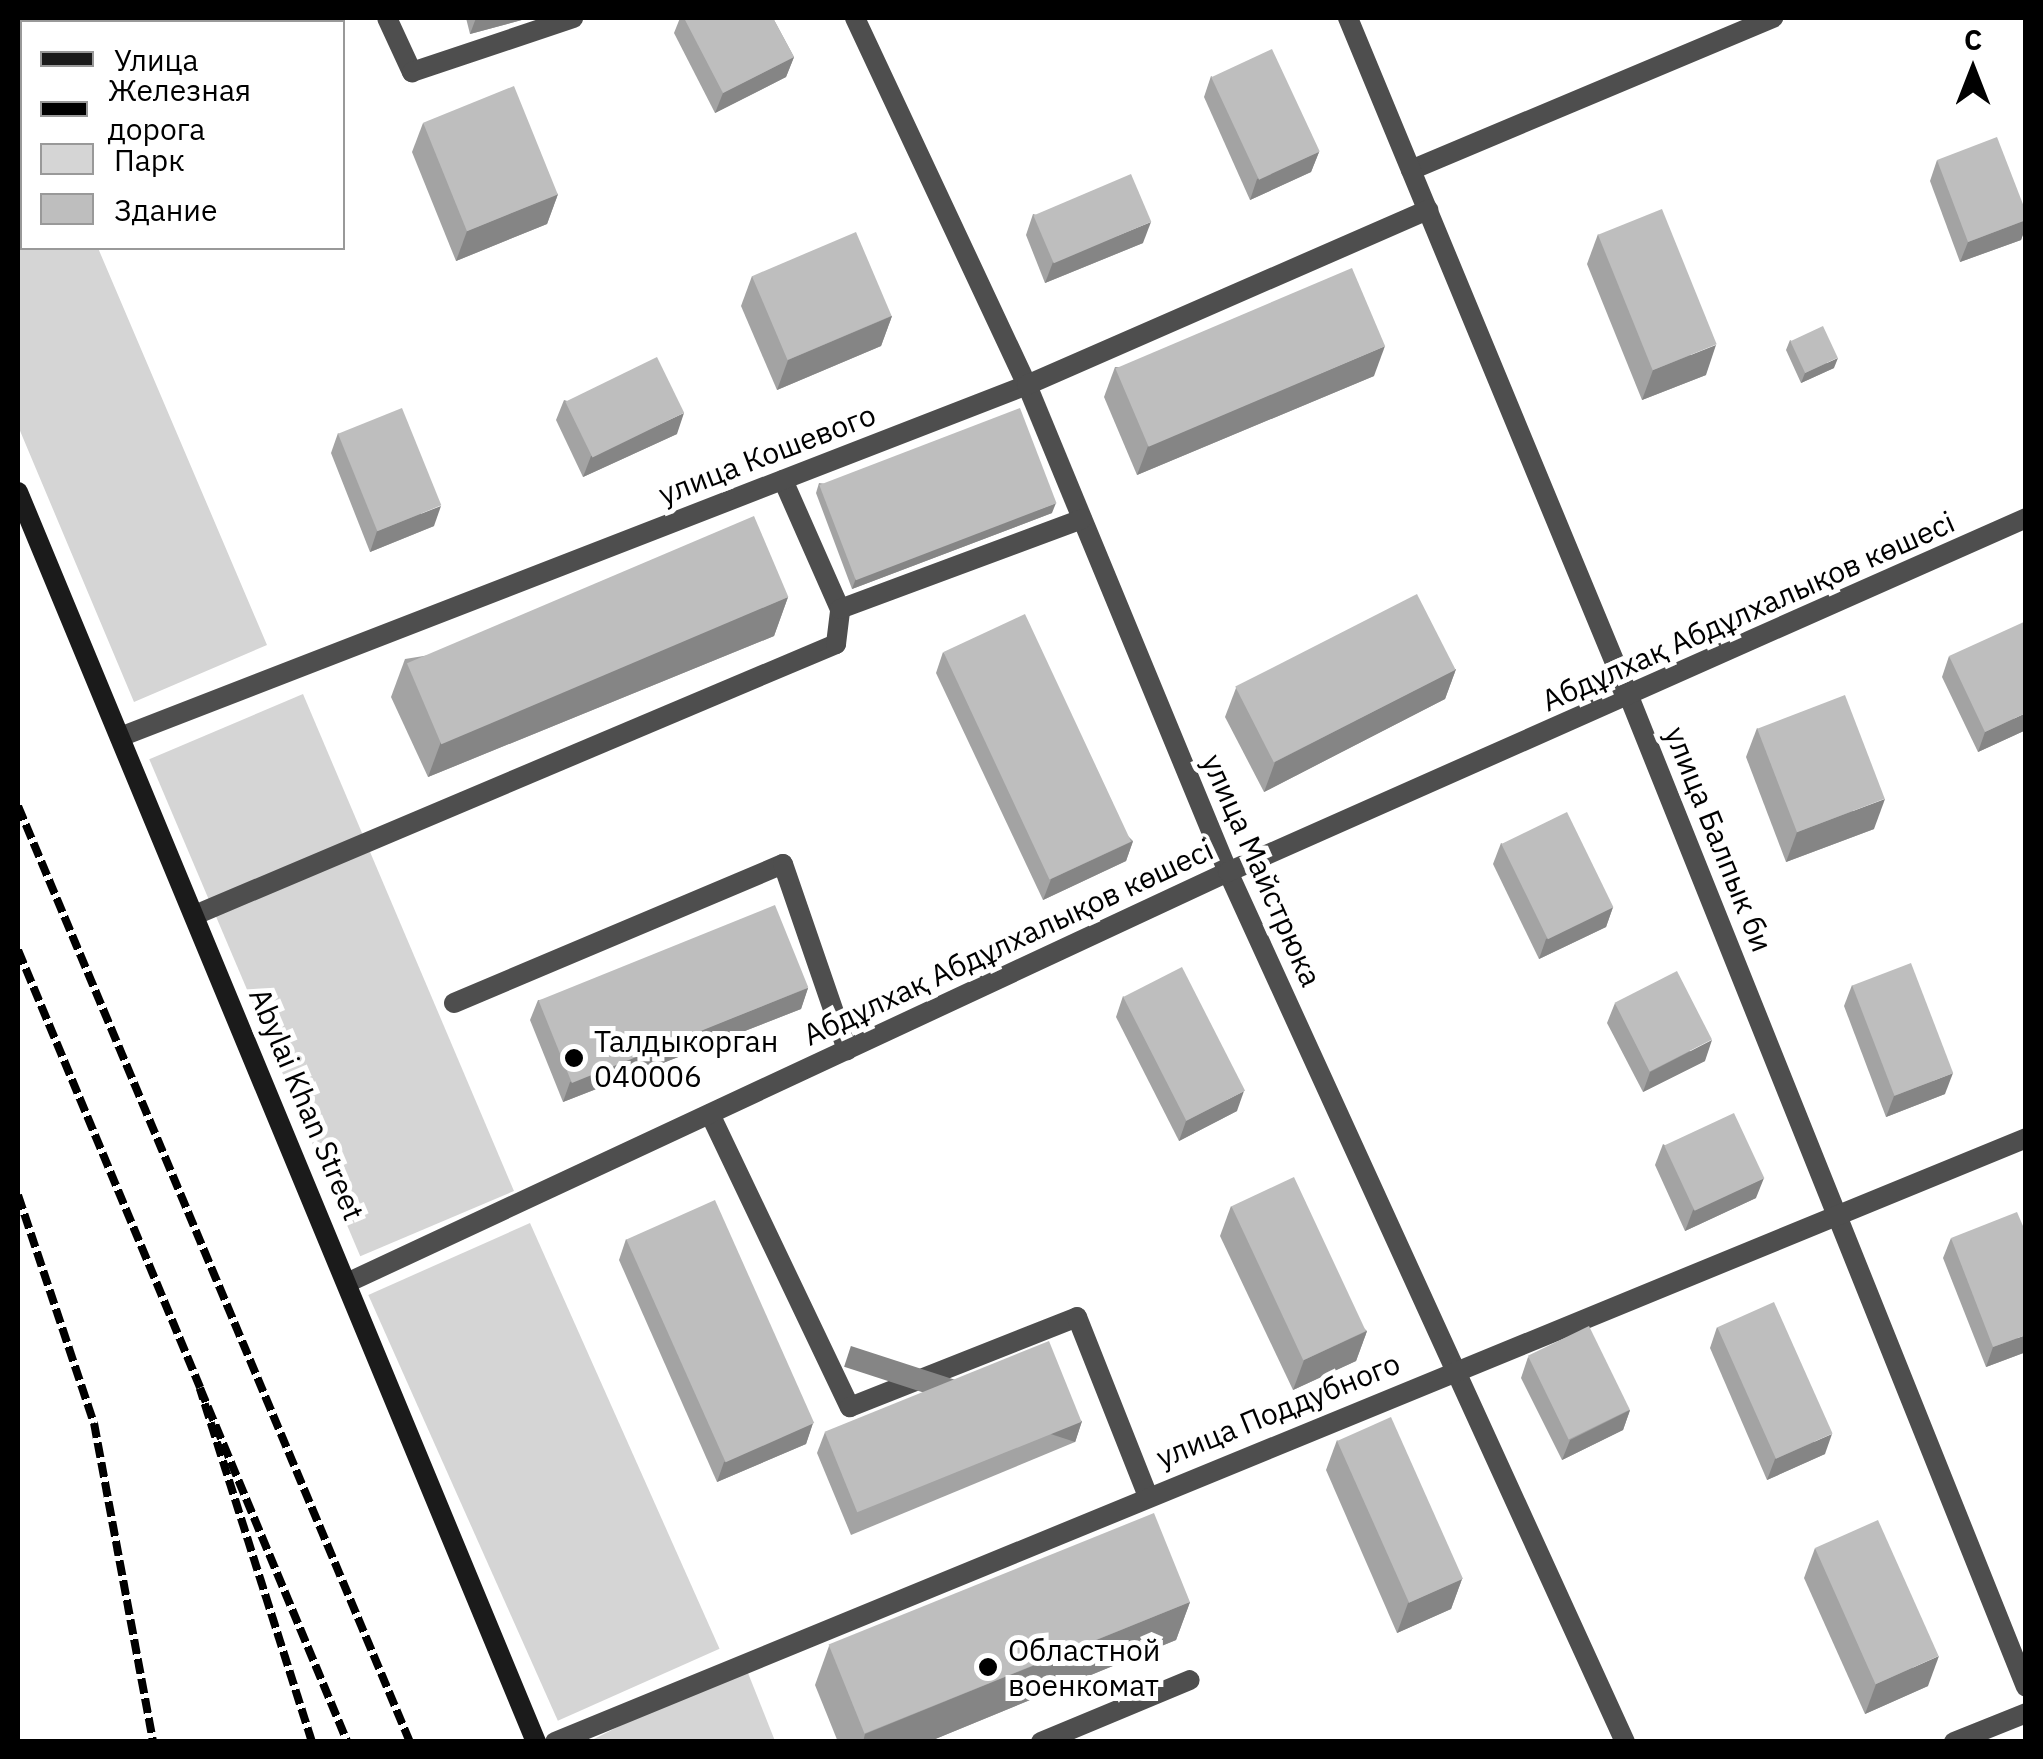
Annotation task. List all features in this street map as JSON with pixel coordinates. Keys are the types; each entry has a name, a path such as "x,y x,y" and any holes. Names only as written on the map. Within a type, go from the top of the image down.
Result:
{"main road":[{"name":"Abylai Khan Street","path":"18,492 349,1282 536,1742"}],"street":[{"path":"388,18 412,72 573,18"},
{"name":"улица Майстрюка","path":"855,18 1027,385 1228,872 1625,1742"},
{"name":"улица Балпык би","path":"1348,18 1630,698 2026,1686"},
{"path":"1411,170 1773,18"},
{"name":"улица Кошевого","path":"120,737 1027,385 1428,210"},
{"path":"195,915 836,644 840,609 783,480"},
{"path":"840,609 1082,518"},
{"name":"Абдұлхақ Абдұлхалықов көшесі","path":"349,1282 1228,872 1630,698 2026,518"},
{"path":"454,1004 783,864 848,1050"},
{"path":"710,1114 850,1406 1077,1317 1148,1496"},
{"name":"улица Поддубного","path":"555,1742 2026,1138"},
{"path":"1041,1742 1190,1680"},
{"path":"1954,1742 2026,1713"}],"green space":[{"path":"18,58 20,250 99,250 267,645 134,702 18,426"},
{"path":"303,694 514,1191 360,1256 149,759"},
{"path":"530,1223 720,1649 558,1721 368,1295"},
{"path":"744,1663 775,1741 588,1742"}],"building":[{"path":"684,18 773,18 794,57 723,93"},
{"path":"1272,49 1320,151 1259,180 1211,77"},
{"path":"514,86 558,194 467,231 423,123"},
{"path":"1997,137 2026,220 1968,242 1937,160"},
{"path":"1131,174 1151,222 1054,263 1033,215"},
{"path":"1662,209 1717,344 1653,370 1598,235"},
{"path":"856,232 892,316 788,360 752,276"},
{"path":"1352,268 1385,346 1149,447 1115,368"},
{"path":"1823,326 1838,358 1805,373 1790,341"},
{"path":"657,357 684,413 593,457 565,402"},
{"path":"402,408 441,505 377,531 338,434"},
{"path":"1020,408 1057,503 856,580 819,485"},
{"path":"754,516 788,597 441,744 407,663"},
{"path":"1417,594 1456,670 1274,762 1235,687"},
{"path":"1025,614 1131,841 1050,880 943,652"},
{"path":"2026,621 2026,713 1985,732 1949,656"},
{"path":"1845,695 1885,799 1797,832 1757,729"},
{"path":"1567,812 1613,907 1548,939 1501,844"},
{"path":"775,905 808,988 572,1083 539,1001"},
{"path":"1911,963 1953,1073 1894,1096 1852,986"},
{"path":"1182,967 1245,1091 1186,1121 1123,997"},
{"path":"1677,971 1712,1040 1650,1071 1615,1003"},
{"path":"1734,1113 1764,1178 1695,1211 1664,1146"},
{"path":"1294,1177 1366,1331 1303,1360 1231,1206"},
{"path":"715,1200 814,1423 726,1462 626,1239"},
{"path":"2017,1212 2026,1233 2026,1335 1993,1347 1951,1238"},
{"path":"1774,1302 1833,1434 1776,1459 1717,1327"},
{"path":"1589,1326 1630,1410 1569,1439 1528,1356"},
{"path":"1049,1341 1082,1422 857,1512 825,1432"},
{"path":"1391,1417 1463,1579 1409,1603 1337,1441"},
{"path":"1154,1513 1190,1602 865,1733 829,1644"},
{"path":"1878,1520 1939,1656 1876,1684 1815,1548"}],"railway":[{"path":"18,806 410,1742"},
{"path":"18,950 200,1388"},
{"path":"18,1195 94,1423 153,1742"},
{"path":"312,1742 200,1388 347,1742"}],"place":[{"name":"Талдыкорган 040006","path":"574,1058"},
{"name":"Областной военкомат","path":"988,1667"}]}
